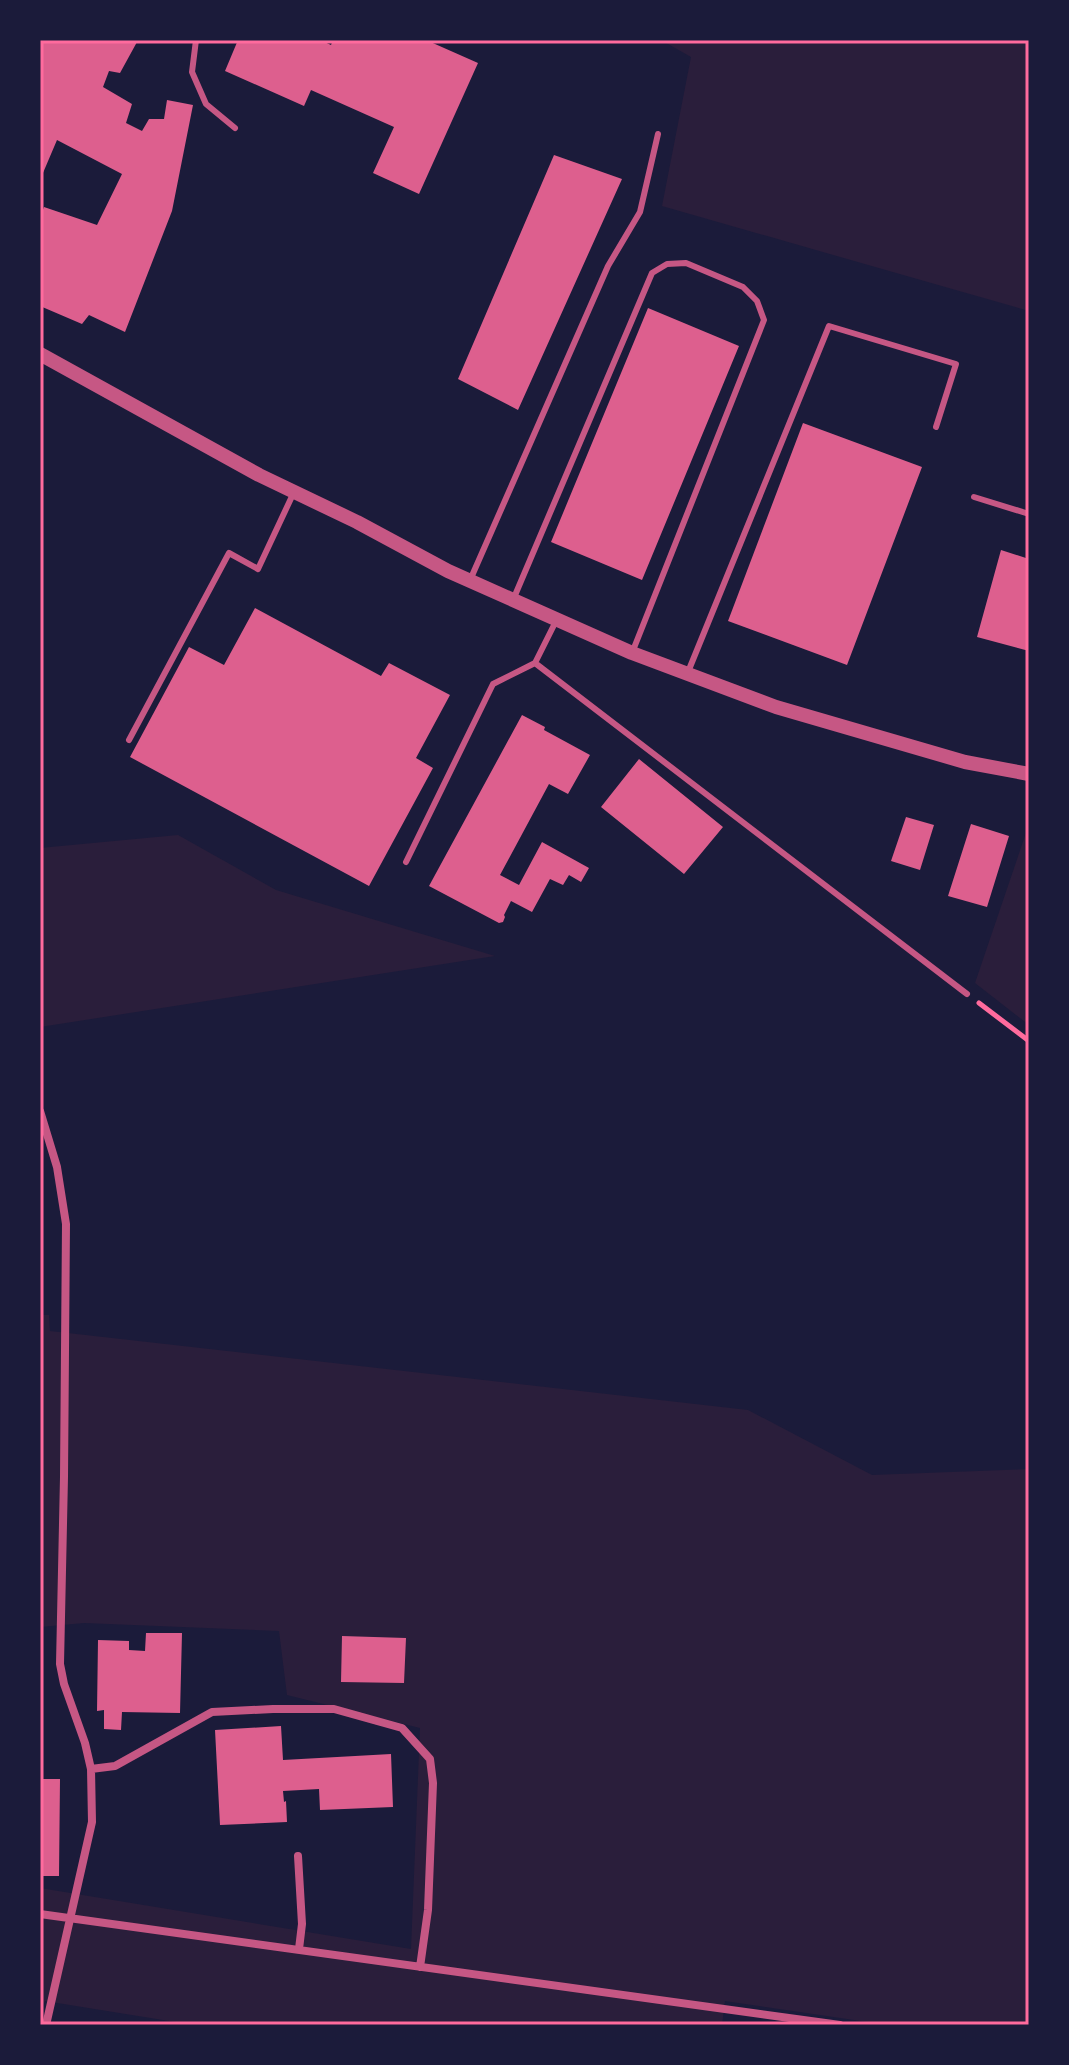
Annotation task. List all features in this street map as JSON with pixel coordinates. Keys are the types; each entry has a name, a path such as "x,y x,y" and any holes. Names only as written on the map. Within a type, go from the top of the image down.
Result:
{"street":[{"path":"40,354 259,475 357,522 469,582 556,621 687,675 776,707 965,762 1029,774"},
{"path":"40,1111 57,1167 66,1224 60,1664 91,1769 92,1822 46,2025"},
{"path":"91,1769 115,1766 212,1712 334,1709 402,1728 430,1759 433,1783 428,1910 420,1967"},
{"path":"298,1856 302,1924 299,1949"},
{"path":"40,1914 840,2025"}],"lane":[{"path":"196,40 192,72 206,104 235,128"},
{"path":"469,582 608,266 640,212 658,134"},
{"path":"512,601 652,273 667,264 686,263 743,287 757,301 764,320 632,653"},
{"path":"687,675 829,326 956,364 936,427"},
{"path":"129,740 229,553 258,569 294,492"},
{"path":"974,497 1029,514"},
{"path":"406,862 493,684 535,663 556,621"},
{"path":"535,663 967,994"}],"path":[{"path":"967,994 1029,1041"}],"shaded area":[{"path":"661,40 1029,40 1029,311 662,206 691,57"},
{"path":"1029,824 1029,1025 975,983"},
{"path":"178,835 276,890 495,956 40,1027 40,848"},
{"path":"40,1315 49,1315 50,1331 748,1410 872,1475 1029,1469 1029,2025 888,2025 725,2001 722,2025 194,2025 45,2001 40,2012 40,1888 411,1949 420,1728 287,1695 279,1631 84,1623 40,1627"}],"building":[{"path":"44,40 137,42 120,73 109,71 103,87 132,104 126,123 142,131 149,119 164,119 167,100 193,105 172,211 125,332 89,315 82,324 40,306 40,218 44,207 97,225 122,174 57,140 40,180 40,49"},
{"path":"238,40 320,40 331,45 333,40 426,40 478,63 419,194 373,173 394,127 311,90 304,106 225,71"},
{"path":"554,155 622,179 518,410 458,379"},
{"path":"648,308 739,346 642,580 551,542"},
{"path":"803,423 922,467 847,665 728,621"},
{"path":"1001,550 1029,559 1029,651 977,637"},
{"path":"255,608 381,676 389,663 450,695 416,758 433,768 369,886 130,757 189,647 224,665"},
{"path":"522,715 590,755 568,794 549,784 500,875 519,885 542,842 589,868 581,882 569,875 563,885 550,879 532,912 511,901 503,922 499,923 429,886"},
{"path":"639,759 723,827 684,874 601,807"},
{"path":"906,817 934,825 920,870 891,861"},
{"path":"971,824 1009,836 987,907 948,896"},
{"path":"146,1633 182,1633 180,1713 122,1712 121,1730 104,1729 104,1710 97,1711 98,1640 129,1641 129,1650 145,1651"},
{"path":"342,1636 406,1638 404,1683 341,1682"},
{"path":"281,1726 283,1760 391,1754 393,1807 320,1810 319,1789 283,1791 287,1822 220,1825 215,1730"},
{"path":"40,1779 60,1779 59,1876 43,1876 43,1890 40,1890"}]}
